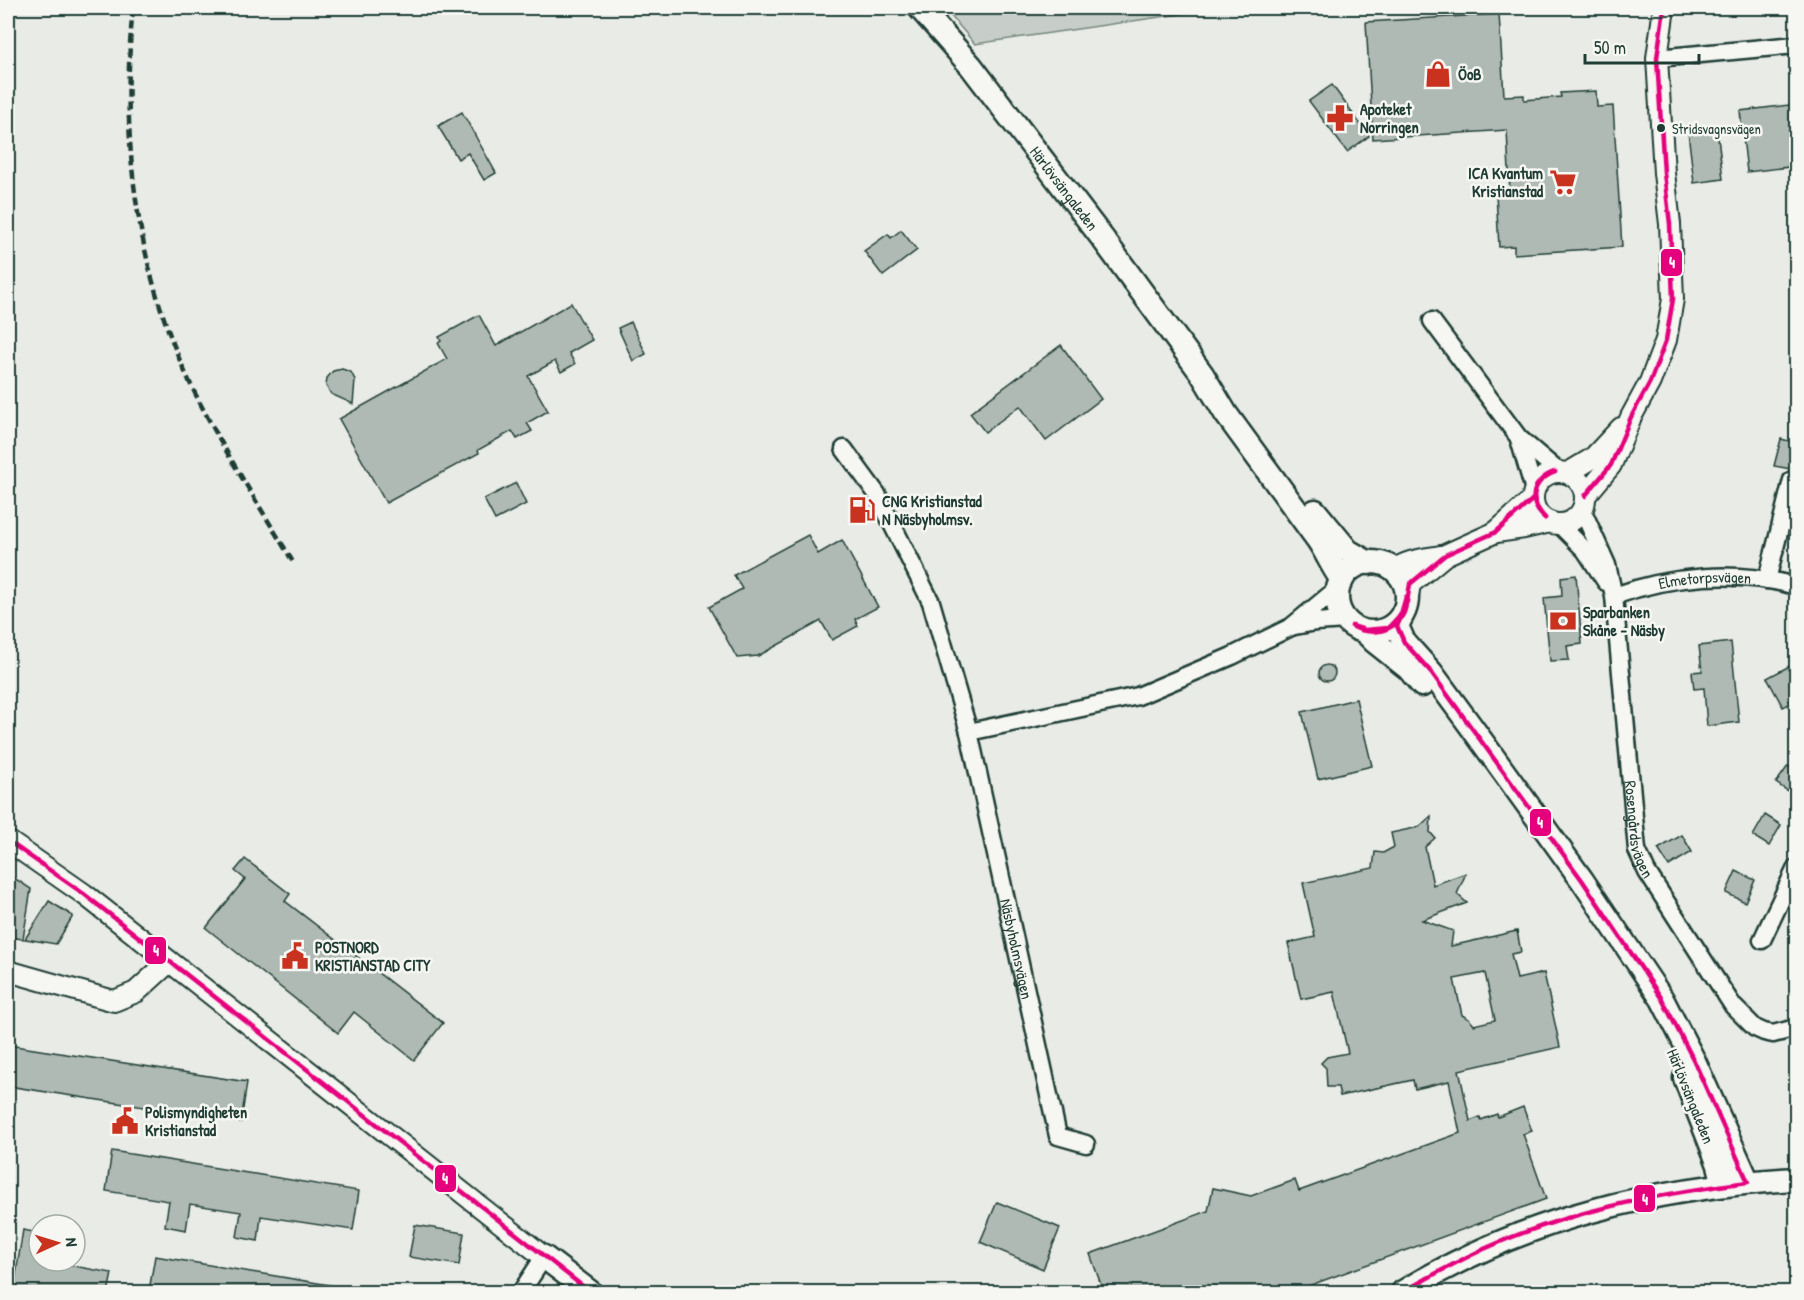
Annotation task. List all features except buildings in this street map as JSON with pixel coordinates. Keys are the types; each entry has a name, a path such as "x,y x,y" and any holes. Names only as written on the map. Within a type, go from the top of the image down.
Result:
{"main road":[{"name":"Härlövsängaleden","path":"920,8 971,66 1103,239 1202,374 1226,414 1328,554 1340,584"},
{"name":"Härlövsängaleden","path":"1202,374 1234,406 1348,551 1369,563"},
{"path":"1369,563 1378,563 1394,570 1402,579 1406,590 1405,607 1398,621 1377,632 1365,632 1345,620 1339,610 1337,599 1340,584 1349,571 1358,565 1369,563"},
{"name":"Härlövsängaleden","path":"1405,607 1397,626 1404,642 1431,672 1582,880 1662,999 1694,1061 1748,1182"},
{"name":"Härlövsängaleden","path":"1365,632 1409,669 1474,752 1543,828"},
{"name":"Härlövsängaleden","path":"1624,943 1695,1101 1719,1165 1724,1185"},
{"path":"1405,1292 1480,1250 1557,1220 1645,1197 1748,1182 1797,1179"},
{"path":"544,1257 590,1293"}],"street":[{"path":"1394,570 1416,560 1445,555 1496,532 1572,520 1611,465 1631,417 1650,382 1666,340 1673,299 1670,224 1664,173 1657,58 1664,8"},
{"path":"1657,58 1797,45"},
{"path":"1432,321 1519,438 1563,473 1580,482 1583,503"},
{"path":"1496,532 1534,494 1544,477 1563,473 1593,458 1631,417"},
{"path":"1519,438 1536,508 1541,517 1554,523"},
{"name":"Näsbyholmsvägen","path":"844,449 877,494 931,602 969,732 1058,1136 1086,1144"},
{"path":"1767,580 1792,480 1797,481"},
{"name":"Rosengårdsvägen","path":"1583,503 1607,565 1614,596 1637,850 1647,872 1734,1006 1755,1028 1773,1034 1797,1028"},
{"name":"Rosengårdsvägen","path":"1554,523 1584,550 1614,596"},
{"path":"1405,607 1410,584 1445,555"},
{"name":"Elmetorpsvägen","path":"1614,596 1635,588 1701,576 1735,575 1797,586"},
{"path":"1291,627 1340,584"},
{"path":"969,732 1138,696 1232,656 1291,627 1345,620"},
{"path":"8,841 62,878 544,1257 521,1293"},
{"path":"1762,940 1797,868"},
{"path":"8,971 114,1000 136,992 169,962"}],"shaded area":[{"path":"944,8 1222,8 975,44"}],"railway":[{"path":"133,8 129,59 131,161 148,261 161,310 179,358 201,405 234,465 293,562"}],"transit line":[{"name":"4","path":"1585,496 1611,465 1631,417 1650,382 1666,340 1673,299 1670,224 1664,173 1657,58 1664,8"},
{"name":"4","path":"1545,518 1535,505 1534,492 1541,480 1555,472"},
{"name":"4","path":"1545,518 1536,505 1535,492 1541,481 1555,472"},
{"name":"4","path":"1407,602 1410,584 1445,555 1496,532 1533,499"},
{"name":"4","path":"1352,626 1365,630 1388,628 1401,614 1406,597"},
{"name":"4","path":"1352,626 1371,632 1389,628 1402,616 1406,597"},
{"name":"4","path":"1403,1292 1484,1249 1547,1224 1646,1198 1748,1182 1694,1061 1662,999 1582,880 1431,672 1404,642 1397,626 1404,611"},
{"name":"4","path":"8,841 84,894 590,1292"}],"place":[{"name":"ÖoB","path":"1438,74"},
{"name":"Apoteket Norringen","path":"1340,118"},
{"name":"Stridsvagnsvägen","path":"1661,128"},
{"name":"ICA Kvantum Kristianstad","path":"1563,182"},
{"name":"CNG Kristianstad N Näsbyholmsv.","path":"862,510"},
{"name":"Sparbanken Skåne - Näsby","path":"1563,621"},
{"name":"POSTNORD KRISTIANSTAD CITY","path":"295,956"},
{"name":"Polismyndigheten Kristianstad","path":"125,1121"}]}
